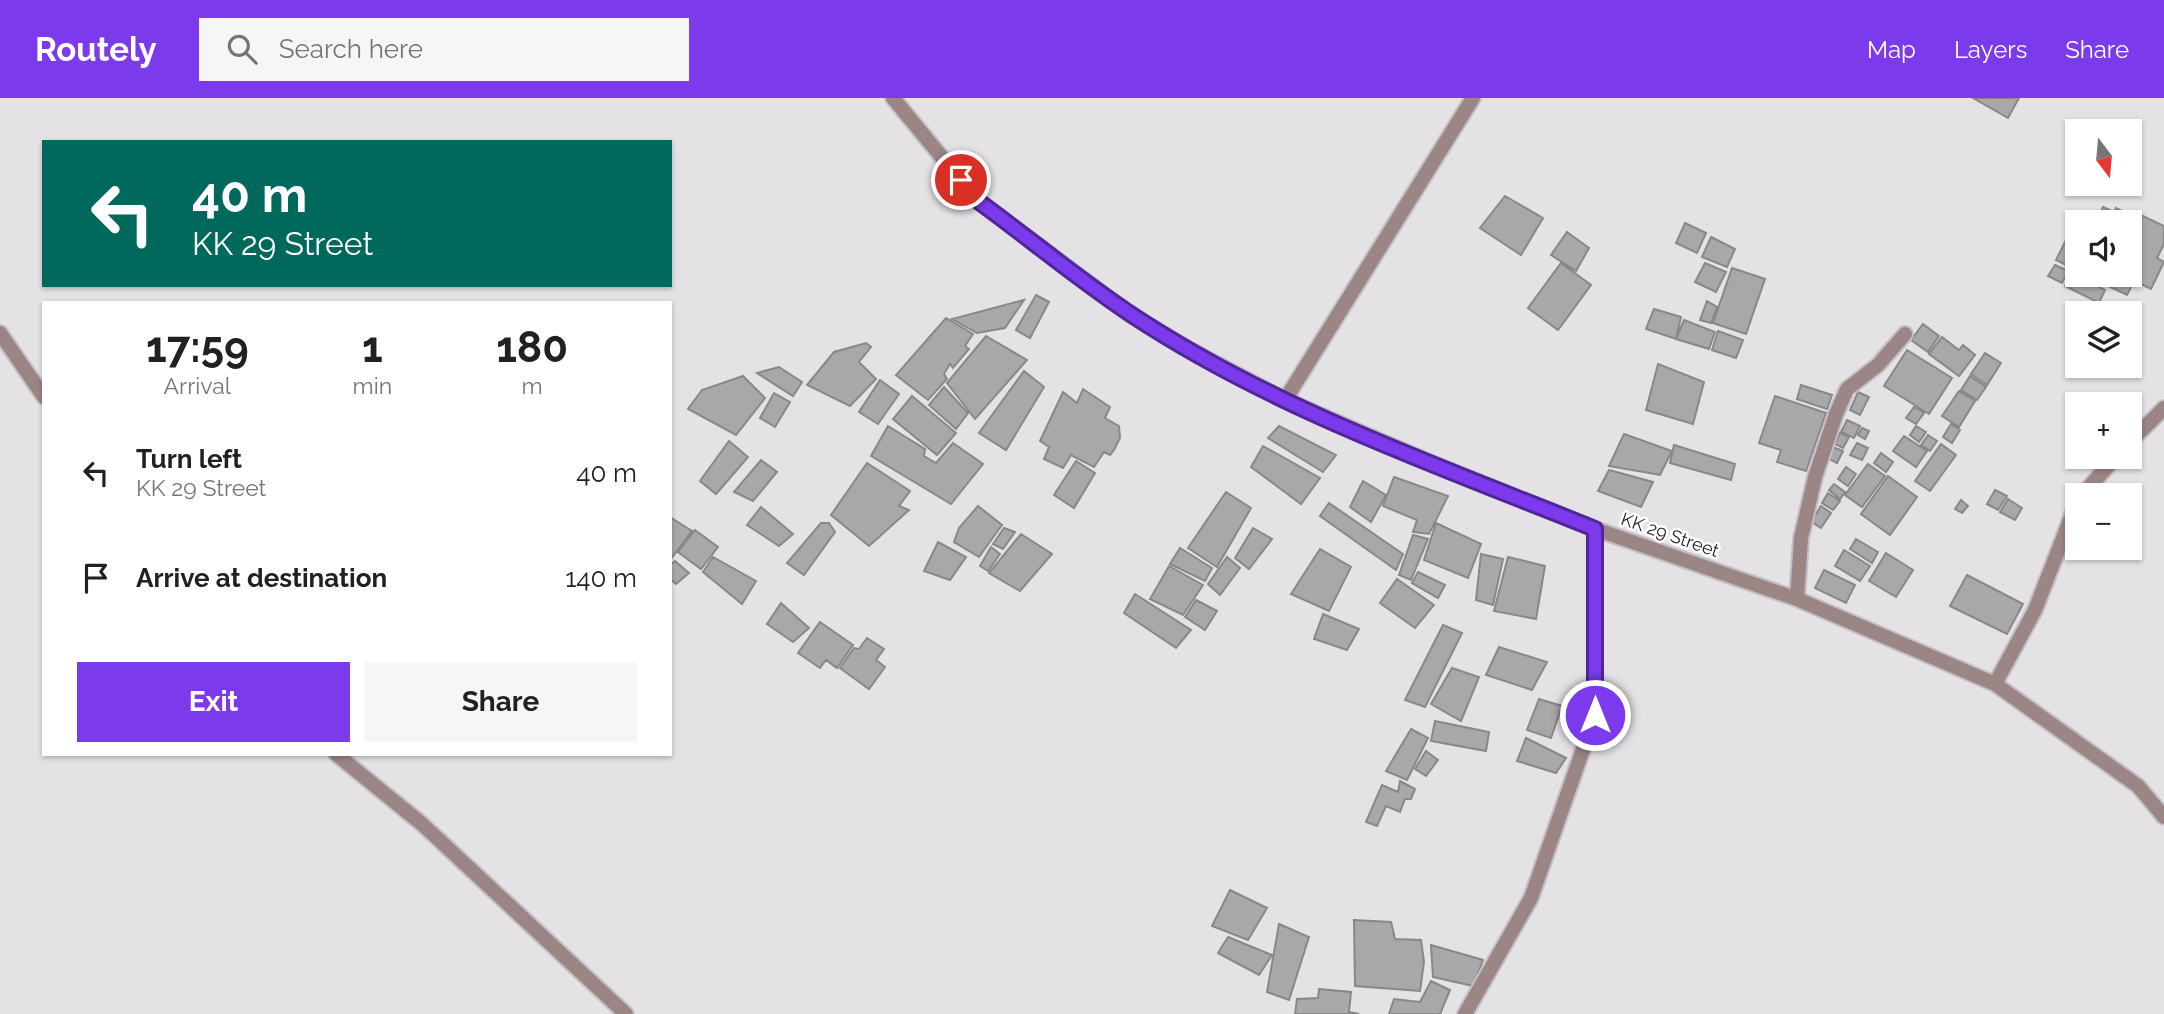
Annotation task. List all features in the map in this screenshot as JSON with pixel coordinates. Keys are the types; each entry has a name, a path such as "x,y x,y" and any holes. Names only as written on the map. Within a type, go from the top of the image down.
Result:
{"street":[{"name":"KK 29 Street","path":"893,98 978,201 1131,315 1285,400 1429,462 1595,529 1797,599 1995,684 2138,786 2164,817"},
{"path":"1285,400 1473,98"},
{"path":"0,333 42,394"},
{"path":"1797,599 1801,538 1815,477 1836,414 1847,389 1878,365 1905,334"},
{"path":"2142,430 2164,408"},
{"path":"2093,483 2105,469"},
{"path":"1465,1014 1531,898 1595,715 1595,529"},
{"path":"1995,684 2035,610 2065,533"},
{"path":"338,756 422,824 626,1014"}],"building":[{"path":"1973,98 2019,98 2008,118"},
{"path":"1505,196 1543,218 1521,255 1480,228"},
{"path":"2142,215 2164,226 2164,244 2157,258 2164,262 2151,289 2142,285"},
{"path":"1685,223 1706,233 1697,253 1676,243"},
{"path":"1567,232 1589,248 1576,271 1551,255"},
{"path":"1711,237 1735,249 1727,267 1702,257"},
{"path":"2065,242 2065,264 2056,260"},
{"path":"1561,263 1591,285 1558,330 1528,308"},
{"path":"1705,263 1726,272 1716,292 1695,282"},
{"path":"2055,265 2065,270 2062,283 2048,276"},
{"path":"1732,268 1765,279 1746,334 1713,323"},
{"path":"2067,287 2099,287 2105,290 2100,301"},
{"path":"2110,287 2131,287 2127,295"},
{"path":"1036,295 1049,302 1030,338 1016,330"},
{"path":"1024,300 1005,328 977,333 952,319"},
{"path":"1707,301 1717,307 1711,323 1700,320"},
{"path":"1654,309 1681,317 1676,339 1646,329"},
{"path":"946,318 973,334 965,346 969,349 953,368 950,364 944,374 947,379 928,400 896,375"},
{"path":"1684,320 1715,332 1709,349 1676,339"},
{"path":"1923,324 1939,336 1928,352 1911,340"},
{"path":"1718,331 1743,340 1736,358 1712,350"},
{"path":"986,336 1027,360 975,419 947,383"},
{"path":"1942,337 1959,350 1963,345 1975,355 1959,376 1929,354"},
{"path":"866,343 871,347 859,362 876,379 850,406 807,385 834,352"},
{"path":"1907,350 1952,378 1929,414 1884,386"},
{"path":"1985,353 2001,363 1987,385 1971,374"},
{"path":"1658,364 1704,382 1693,424 1646,410"},
{"path":"779,367 802,382 793,396 757,373"},
{"path":"1024,371 1044,387 1006,450 979,433"},
{"path":"743,376 765,398 736,435 688,409 702,390"},
{"path":"1970,376 1986,387 1977,400 1961,390"},
{"path":"880,380 899,394 878,424 859,412"},
{"path":"1801,385 1832,395 1827,409 1797,399"},
{"path":"944,387 968,413 956,429 929,405"},
{"path":"1083,389 1110,407 1105,418 1119,426 1120,438 1110,455 1104,452 1094,467 1071,455 1063,468 1044,459 1049,447 1040,441 1063,392 1077,403"},
{"path":"1959,391 1975,401 1959,427 1942,416"},
{"path":"1858,392 1869,397 1860,415 1850,410"},
{"path":"774,393 790,402 775,427 760,418"},
{"path":"912,396 956,433 937,455 893,419"},
{"path":"1775,396 1826,413 1806,471 1777,462 1781,450 1759,443"},
{"path":"1914,407 1924,413 1916,424 1906,418"},
{"path":"1847,420 1860,426 1854,438 1841,432"},
{"path":"1951,424 1960,430 1952,443 1943,437"},
{"path":"888,426 925,449 924,456 936,463 953,443 983,464 951,504 871,456"},
{"path":"1279,426 1336,455 1323,472 1268,438"},
{"path":"1916,426 1926,432 1919,442 1910,435"},
{"path":"1862,428 1869,431 1865,439 1858,435"},
{"path":"1840,433 1849,437 1843,448 1835,444"},
{"path":"1624,434 1672,451 1660,475 1609,466"},
{"path":"1928,435 1937,441 1930,451 1921,445"},
{"path":"1904,436 1927,451 1916,467 1893,451"},
{"path":"729,441 748,457 716,494 700,481"},
{"path":"1857,443 1868,448 1862,460 1850,455"},
{"path":"1941,444 1956,455 1930,491 1915,481"},
{"path":"1674,445 1735,464 1731,480 1670,463"},
{"path":"1263,446 1320,478 1301,504 1251,467"},
{"path":"1833,447 1843,451 1837,463 1828,458"},
{"path":"1881,453 1893,462 1886,472 1874,463"},
{"path":"761,460 777,472 753,501 734,492"},
{"path":"1076,461 1095,473 1074,508 1054,495"},
{"path":"867,463 910,491 899,506 909,510 869,546 831,515"},
{"path":"1868,464 1885,476 1862,507 1845,495"},
{"path":"1846,467 1856,474 1848,486 1838,479"},
{"path":"1609,470 1653,482 1641,507 1598,491"},
{"path":"1888,476 1917,497 1890,535 1861,514"},
{"path":"1394,477 1448,496 1429,534 1413,532 1417,520 1383,506"},
{"path":"1363,481 1386,495 1371,522 1350,507"},
{"path":"1834,484 1845,492 1840,499 1829,490"},
{"path":"1995,490 2007,496 1998,510 1987,504"},
{"path":"1226,492 1251,508 1217,567 1188,548"},
{"path":"1828,493 1840,501 1833,510 1822,503"},
{"path":"2008,499 2022,508 2015,520 2000,512"},
{"path":"1961,500 1968,506 1962,513 1955,509"},
{"path":"1329,503 1403,554 1396,570 1320,516"},
{"path":"978,506 1002,525 979,557 954,542 959,528"},
{"path":"1821,506 1831,513 1821,528 1811,522"},
{"path":"761,507 793,534 779,546 747,525"},
{"path":"672,518 692,531 672,557"},
{"path":"821,523 829,523 835,532 804,575 787,563"},
{"path":"1436,523 1481,544 1468,578 1424,560"},
{"path":"1004,528 1015,532 1003,549 993,544"},
{"path":"1253,528 1272,539 1249,569 1235,558"},
{"path":"695,530 718,547 701,569 678,552"},
{"path":"1021,534 1052,554 1020,591 989,573"},
{"path":"1413,535 1428,539 1411,580 1399,575"},
{"path":"1856,539 1878,552 1872,563 1850,549"},
{"path":"938,542 966,557 950,580 924,571"},
{"path":"991,547 1000,554 988,571 980,566"},
{"path":"1180,548 1212,568 1205,581 1170,564"},
{"path":"1320,549 1351,567 1329,611 1291,594"},
{"path":"1844,550 1870,566 1860,581 1835,566"},
{"path":"1886,553 1913,570 1896,597 1869,581"},
{"path":"1481,554 1503,559 1493,605 1476,600"},
{"path":"713,557 756,581 742,604 703,572"},
{"path":"1227,557 1240,568 1220,595 1208,584"},
{"path":"1508,557 1545,566 1536,619 1494,611"},
{"path":"675,561 689,573 676,584 672,581 672,563"},
{"path":"1169,566 1203,585 1183,615 1150,599"},
{"path":"1824,570 1855,585 1846,603 1815,588"},
{"path":"1418,572 1445,585 1438,598 1412,583"},
{"path":"1967,575 2023,604 2007,634 1950,606"},
{"path":"1397,579 1434,605 1415,628 1380,603"},
{"path":"1135,594 1191,630 1176,648 1124,613"},
{"path":"1196,600 1217,611 1205,630 1185,617"},
{"path":"781,603 809,628 793,642 767,624"},
{"path":"1323,614 1359,629 1347,650 1314,639"},
{"path":"820,622 853,645 837,668 826,660 820,668 798,653"},
{"path":"1443,625 1462,633 1425,707 1405,700"},
{"path":"867,638 884,649 876,660 885,667 869,689 840,668 854,648 859,649"},
{"path":"1499,647 1547,662 1532,690 1486,675"},
{"path":"1452,668 1479,677 1461,721 1431,704"},
{"path":"1539,699 1562,706 1551,738 1527,730"},
{"path":"1435,721 1489,732 1486,751 1431,741"},
{"path":"1411,729 1428,738 1407,780 1386,771"},
{"path":"1526,738 1566,758 1556,773 1517,761"},
{"path":"1426,751 1438,760 1426,776 1415,769"},
{"path":"1400,781 1415,789 1411,799 1405,799 1400,812 1386,806 1377,826 1366,822 1382,785 1398,792"},
{"path":"1230,890 1267,908 1248,940 1212,926"},
{"path":"1354,920 1391,922 1395,939 1421,940 1424,962 1420,991 1355,986"},
{"path":"1279,924 1309,937 1289,1000 1267,992"},
{"path":"1228,937 1272,955 1259,975 1218,953"},
{"path":"1431,945 1483,960 1473,986 1433,977"},
{"path":"1431,981 1450,990 1440,1014 1389,1014 1394,999 1420,1002"},
{"path":"1319,989 1351,992 1349,1012 1359,1014 1295,1014 1297,999 1318,998"}],"route":[{"path":"961,180 978,201 1131,315 1190,350 1285,400 1595,529 1595,715"}]}
